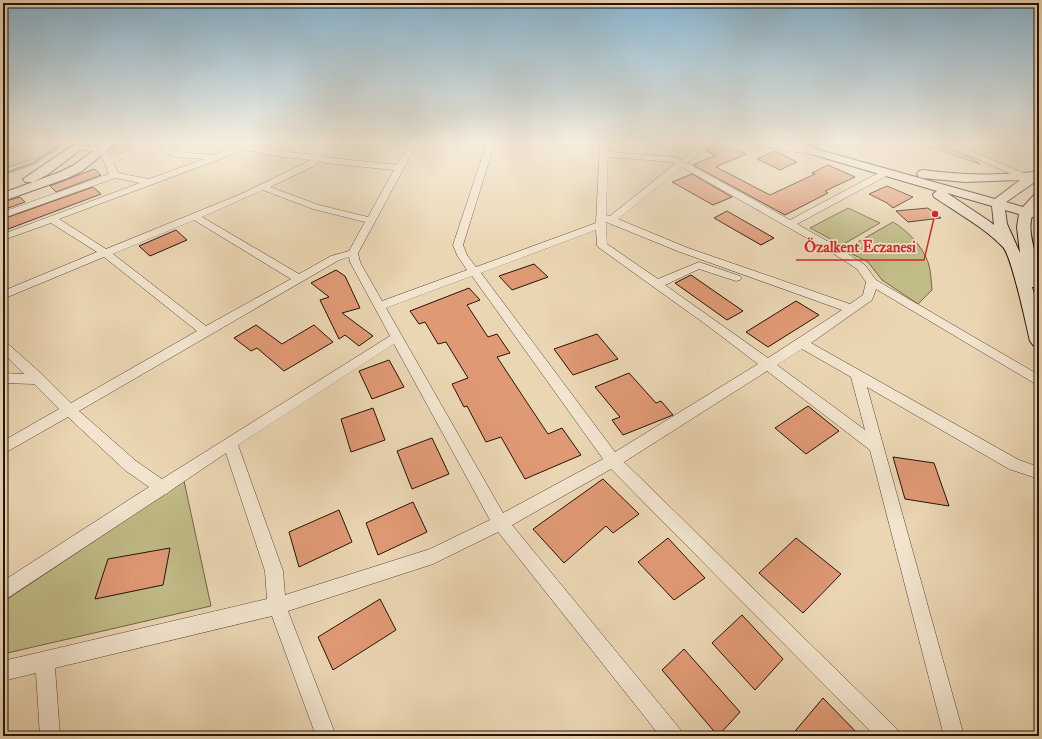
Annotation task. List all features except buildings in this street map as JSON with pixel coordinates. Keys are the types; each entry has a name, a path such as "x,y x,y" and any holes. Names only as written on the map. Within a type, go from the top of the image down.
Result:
{"main road":[{"path":"3,190 33,176"},
{"path":"3,198 59,176"},
{"path":"897,176 1000,202 1033,208 1024,228 1024,263 1035,297 1039,341"},
{"path":"921,176 1000,202"},
{"path":"937,176 980,179 1016,176"},
{"path":"1000,202 1035,176"},
{"path":"919,183 951,201 984,224 1009,246 1024,263"},
{"path":"1000,202 1000,224 1009,246"}],"street":[{"path":"3,215 113,176"},
{"path":"117,176 149,182"},
{"path":"3,237 164,176"},
{"path":"3,295 194,216 284,176"},
{"path":"395,176 353,253 355,262 500,523 673,736"},
{"path":"481,176 458,245 462,255 613,461 890,736"},
{"path":"604,176 604,220 602,244 857,430 875,446"},
{"path":"380,306 604,220 664,176"},
{"path":"704,176 790,224 861,267 872,282 1039,381"},
{"path":"790,224 879,176"},
{"path":"262,187 316,207 371,221"},
{"path":"194,216 300,279"},
{"path":"52,219 104,252 206,332"},
{"path":"604,220 684,250 852,309"},
{"path":"3,448 335,258 353,253"},
{"path":"657,284 699,265 736,278"},
{"path":"3,671 277,606 434,556 500,523 613,461 802,343 868,298 872,282"},
{"path":"3,591 163,488 294,401 397,337"},
{"path":"802,343 1014,465 1039,473"},
{"path":"3,346 131,466 163,488"},
{"path":"857,375 954,736"},
{"path":"3,378 39,379"},
{"path":"230,443 274,571 277,606 326,736"},
{"path":"45,661 50,736"}],"shaded area":[{"path":"848,208 880,223 842,245 810,228"},
{"path":"893,222 914,239 922,250 929,265 932,290 918,304 882,280 868,262 844,250"},
{"path":"184,481 211,606 3,654 3,602"}],"place":[{"name":"Özalkent Eczanesi","path":"935,214"}]}
